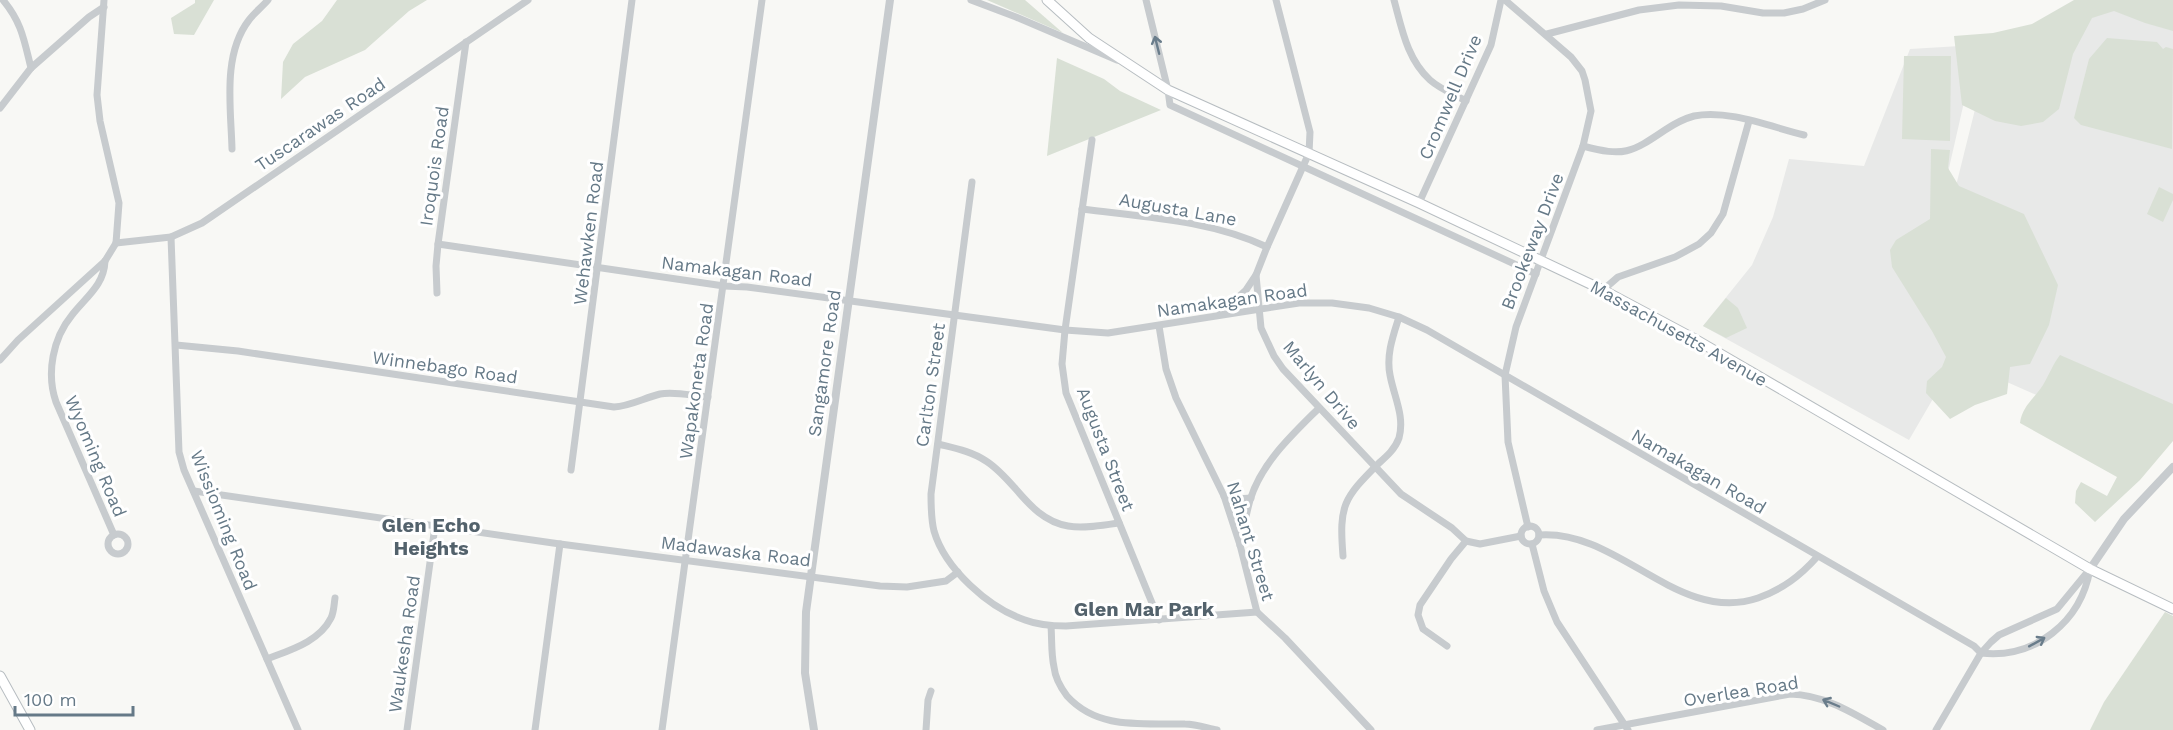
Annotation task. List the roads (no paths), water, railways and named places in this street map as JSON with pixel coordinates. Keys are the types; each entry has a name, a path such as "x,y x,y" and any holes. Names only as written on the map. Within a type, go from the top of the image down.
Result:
{"main road":[{"name":"Massachusetts Avenue","path":"1047,0 1089,38 1168,90 1419,203 1603,290 1693,338 2090,569 2173,609"},
{"path":"0,676 30,730"}],"street":[{"path":"3,0 15,15 23,34 31,68"},
{"path":"232,149 231,77 234,54 240,35 249,20 268,0"},
{"name":"Tuscarawas Road","path":"116,243 171,237 202,223 528,0"},
{"name":"Wehawken Road","path":"571,470 632,0"},
{"name":"Wapakoneta Road","path":"662,730 762,0"},
{"name":"Sangamore Road","path":"813,730 808,705 804,651 806,612 890,0"},
{"path":"971,0 1125,63"},
{"path":"1146,0 1168,90"},
{"path":"1276,0 1310,132 1309,153"},
{"path":"1394,0 1404,40 1416,64 1431,81 1466,101"},
{"name":"Cromwell Drive","path":"1419,203 1491,45 1503,0"},
{"name":"Brookeway Drive","path":"1503,0 1547,34 1571,57 1585,80 1591,111 1583,146 1516,327 1505,375 1508,442 1528,527"},
{"path":"1547,34 1639,10 1679,5 1784,13 1803,9 1825,0"},
{"path":"0,108 31,68 104,3"},
{"path":"0,360 18,340 105,261 116,243 118,203 100,121 97,95 104,3"},
{"name":"Iroquois Road","path":"437,293 438,244 466,42"},
{"name":"Massachusetts Avenue","path":"1168,90 1170,105 1302,168 1536,274"},
{"path":"1583,146 1606,152 1631,151 1677,122 1710,114 1724,115 1804,135"},
{"path":"1603,290 1618,277 1675,257 1699,244 1712,233 1723,214 1749,121"},
{"name":"Augusta Street","path":"1092,140 1065,330 1062,364 1066,393 1159,620"},
{"name":"Marlyn Drive","path":"1309,153 1256,275 1261,328 1274,356 1375,468 1401,494 1466,540"},
{"name":"Carlton Street","path":"958,572 942,551 935,532 931,494 972,182"},
{"name":"Augusta Lane","path":"1082,208 1216,228 1242,235 1267,247"},
{"name":"Wissioming Road","path":"171,237 179,452 184,470 298,730"},
{"name":"Namakagan Road","path":"438,244 724,286 849,300 1065,330 1108,333 1299,303 1332,303 1368,308 1399,317 1426,330 1974,646 1981,653"},
{"name":"Wyoming Road","path":"105,261 101,281 70,317 59,336 53,359 52,385 56,402 114,535"},
{"path":"1218,316 1246,290 1256,275"},
{"path":"1343,556 1341,524 1345,505 1356,486 1394,449 1398,440 1401,424 1389,362 1390,343 1399,317"},
{"name":"Nahant Street","path":"1159,326 1166,369 1176,398 1224,496 1240,545 1257,612 1286,638 1371,730"},
{"name":"Winnebago Road","path":"176,345 238,351 614,407 626,406 658,394 708,397"},
{"path":"1240,545 1251,498 1275,454 1319,408"},
{"path":"938,444 966,451 986,460 1034,510 1053,521 1076,526 1119,523"},
{"path":"1936,730 1981,653 1999,635 2057,609 2090,569 2124,519 2173,467"},
{"name":"Madawaska Road","path":"194,491 560,544 880,586 907,587 946,581 958,572"},
{"path":"1224,496 1237,499 1251,498"},
{"name":"Waukesha Road","path":"406,730 435,526"},
{"path":"1528,527 1536,529 1539,535 1538,540 1532,544 1526,543 1521,536 1523,529 1528,527"},
{"path":"1539,535 1553,534 1587,541 1679,591 1713,602 1748,601 1775,592 1787,585 1817,556"},
{"path":"1447,646 1423,629 1418,615 1420,605 1426,596 1466,540 1480,544 1521,536"},
{"path":"535,730 560,544"},
{"path":"1532,544 1544,591 1557,622 1626,728"},
{"path":"1981,653 1999,655 2014,653 2058,629 2073,611 2087,586 2090,569"},
{"path":"958,572 981,595 1000,609 1025,620 1050,626 1257,612"},
{"path":"267,659 303,645 320,633 332,616 335,598"},
{"path":"1050,626 1054,669 1062,688 1082,712 1098,721 1116,726 1188,724 1217,730"},
{"path":"926,730 928,700 932,691"},
{"name":"Overlea Road","path":"1598,730 1626,728 1790,694 1807,695 1846,709 1882,730"}],"district":[{"name":"Glen Echo Heights","path":"431,536"},
{"name":"Glen Mar Park","path":"1144,609"}]}
